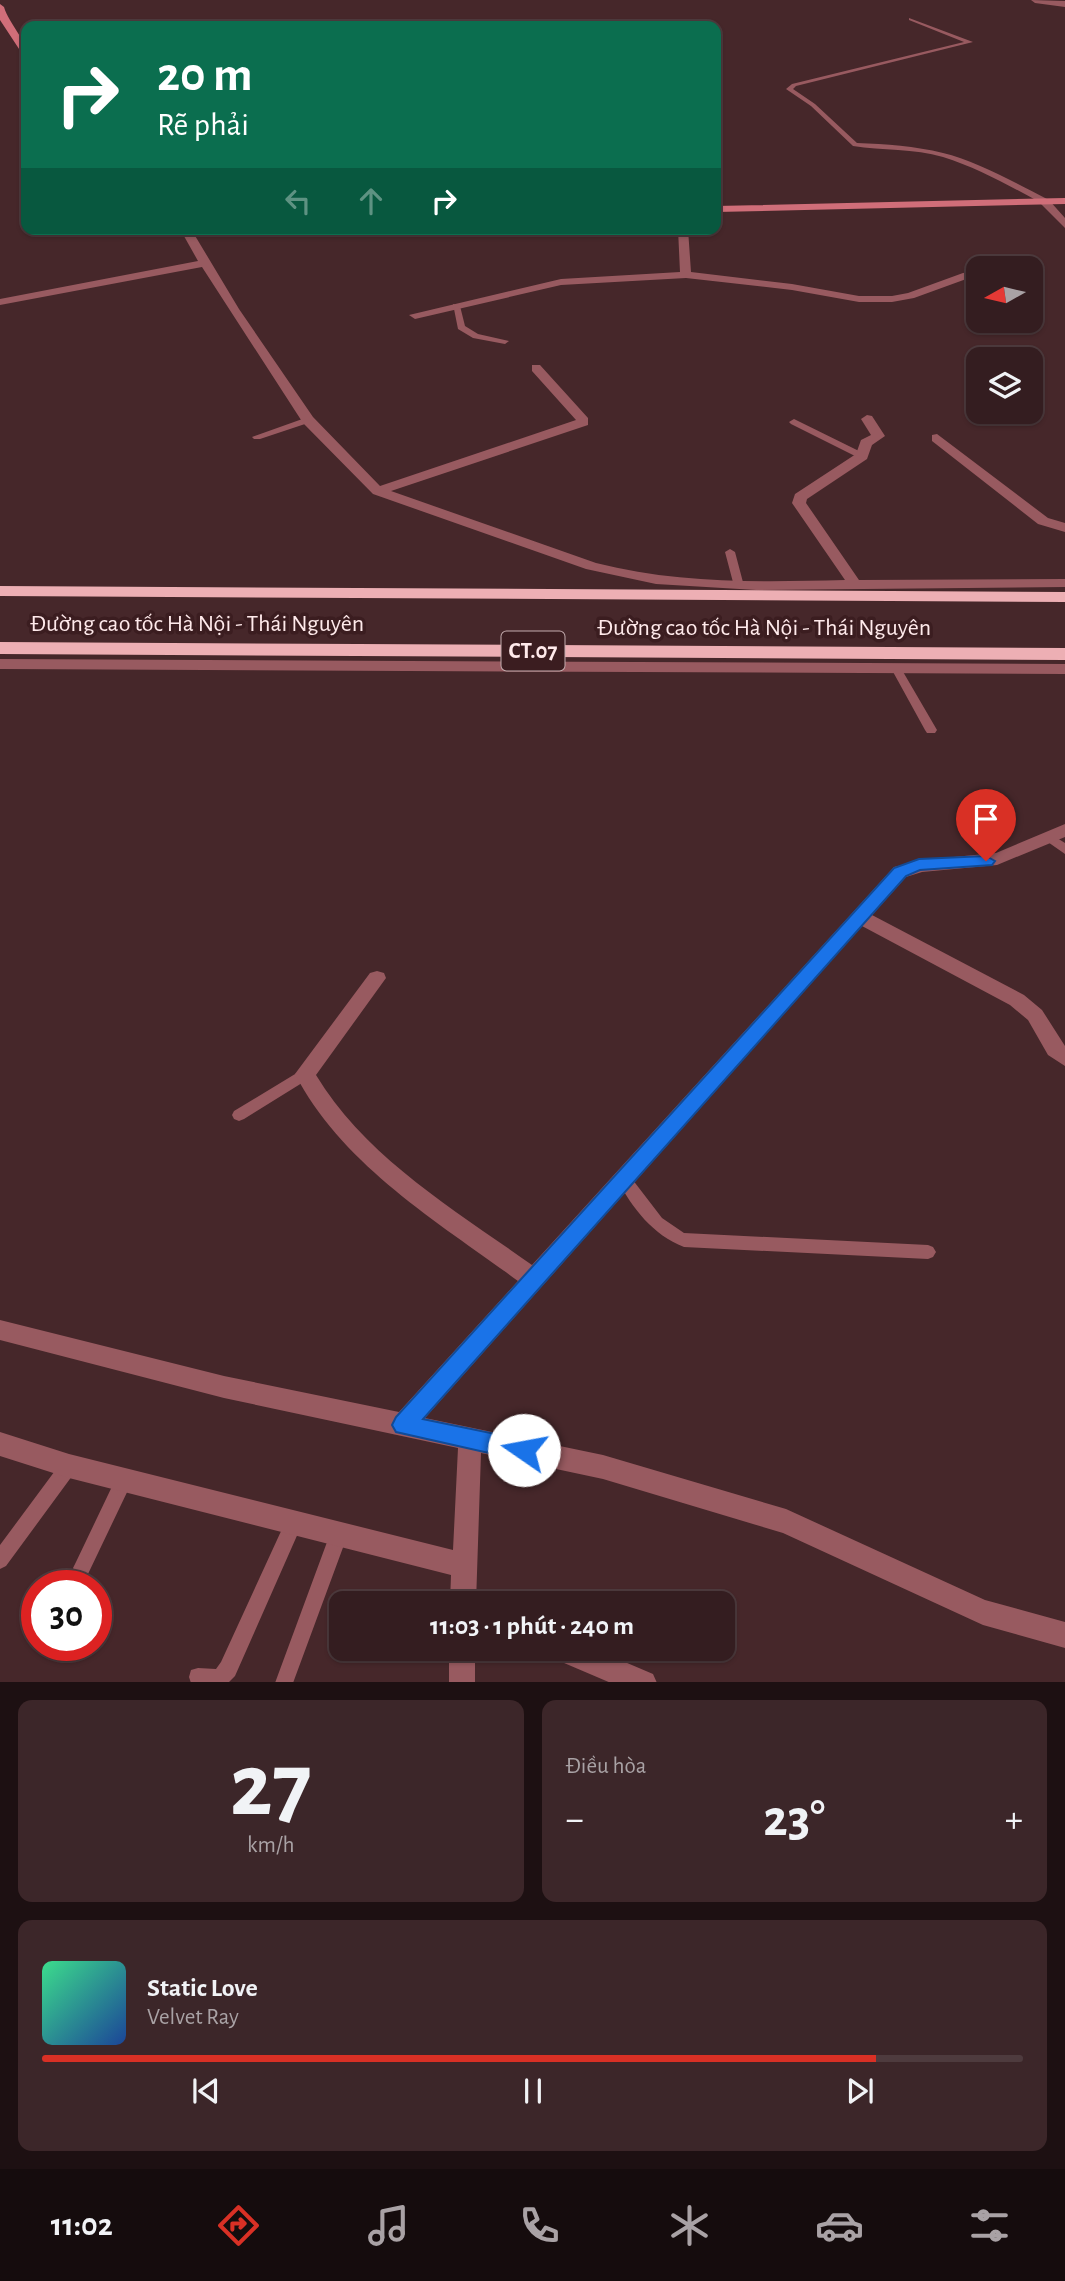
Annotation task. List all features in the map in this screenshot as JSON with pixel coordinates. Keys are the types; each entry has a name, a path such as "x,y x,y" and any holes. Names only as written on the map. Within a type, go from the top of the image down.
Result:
{"highway":[{"name":"Đường cao tốc Hà Nội - Thái Nguyên","path":"0,591 1065,597"},
{"name":"Đường cao tốc Hà Nội - Thái Nguyên","path":"0,648 1065,654"}],"street":[{"path":"1035,0 1065,4"},
{"path":"0,8 2,20 21,46"},
{"path":"1044,201 1065,225"},
{"path":"721,209 1065,201"},
{"path":"189,235 204,263 308,420 378,491 621,575 664,582 739,586 1065,583"},
{"path":"683,235 686,275"},
{"path":"0,302 204,263"},
{"path":"415,315 555,282 686,275 792,287 859,299 910,296 966,275"},
{"path":"378,491 583,422 536,368"},
{"path":"855,584 799,503 800,497 862,456 866,443 879,434 867,419"},
{"path":"937,438 1043,521 1065,528"},
{"path":"0,664 1065,670"},
{"path":"403,1425 900,872 919,864 986,861 1060,839"},
{"path":"859,916 1017,1000 1035,1015 1055,1049 1065,1058"},
{"path":"377,978 306,1074 322,1104 345,1131 419,1195 534,1279"},
{"path":"0,1330 224,1387 603,1467 786,1521 984,1612 1065,1635"},
{"path":"464,1591 470,1439"},
{"path":"0,1444 69,1466 338,1534 465,1557"},
{"path":"462,1661 462,1682"},
{"path":"592,1661 644,1682"}],"lane":[{"path":"911,19 970,41 794,85 789,89 813,105 855,145 894,147 944,155 970,164 1044,201"},
{"path":"456,306 461,327 476,336 505,341"},
{"path":"257,437 308,420"},
{"path":"794,422 862,456"},
{"path":"730,552 739,586"},
{"path":"897,670 931,730"},
{"path":"239,1115 306,1074"},
{"path":"624,1179 661,1227 673,1237 684,1240 928,1252"},
{"path":"0,1560 69,1466"},
{"path":"82,1568 124,1480"},
{"path":"198,1677 220,1678 228,1669 294,1522"},
{"path":"284,1682 338,1534"}],"route":[{"path":"524,1450 403,1425 900,872 919,864 986,861"}]}
